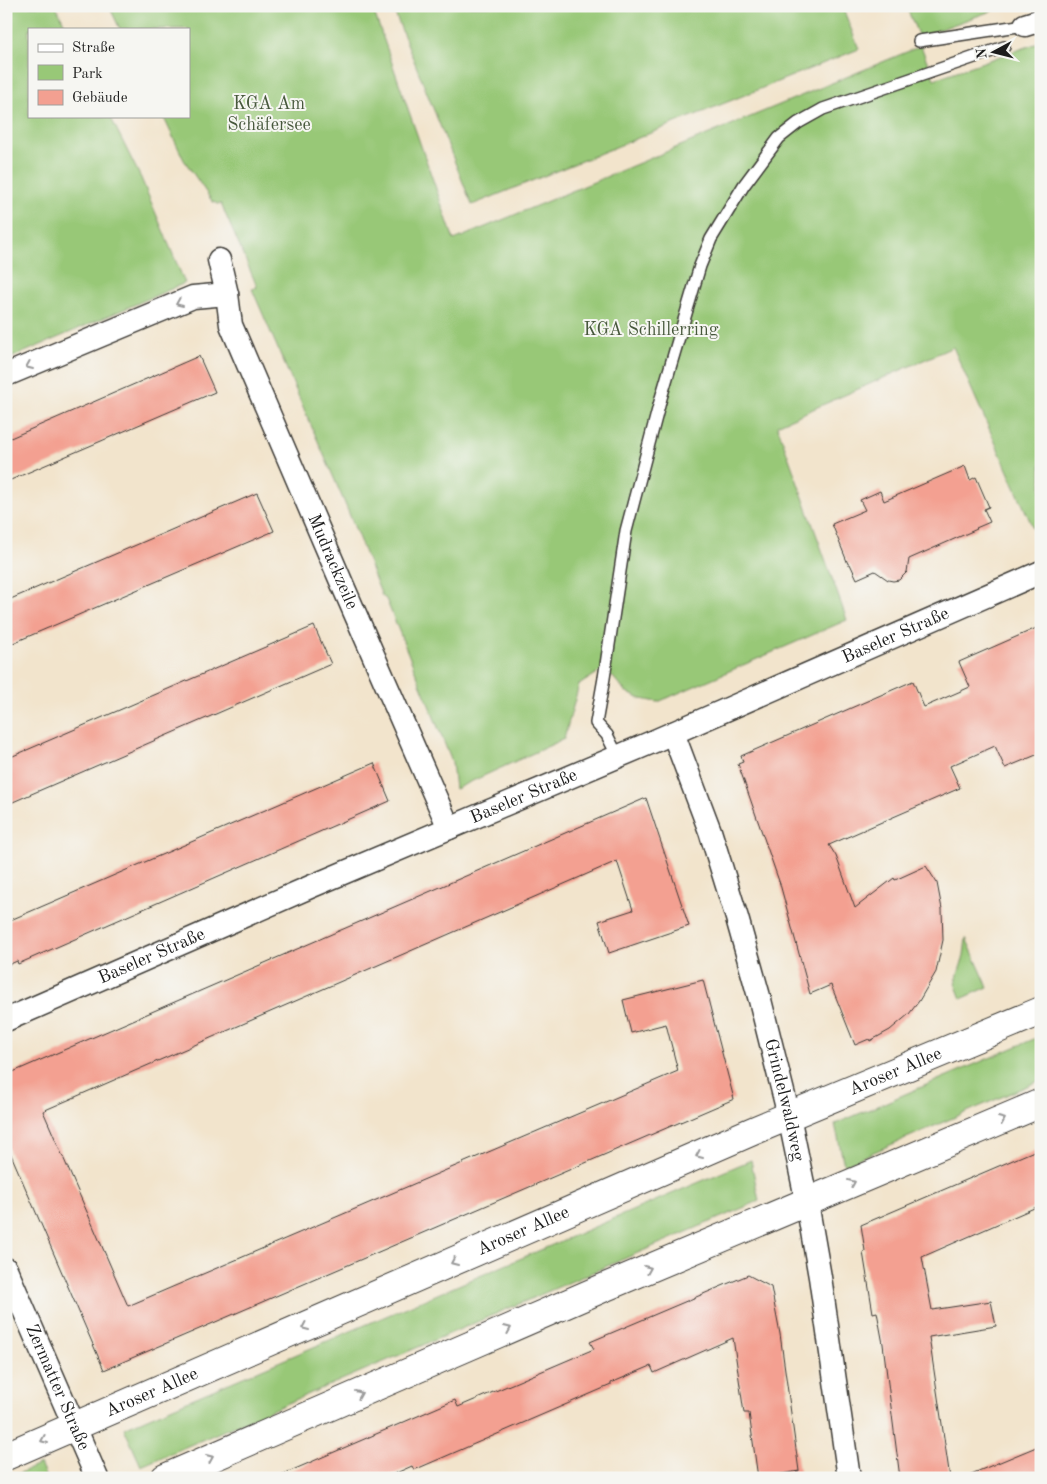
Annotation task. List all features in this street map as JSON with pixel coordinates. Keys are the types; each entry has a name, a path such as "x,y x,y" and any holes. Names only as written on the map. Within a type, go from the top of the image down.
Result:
{"main road":[{"name":"Aroser Allee","path":"6,1456 789,1116 1041,1011"},
{"path":"165,1478 603,1288 1041,1103"}],"street":[{"name":"Mudrackzeile","path":"219,260 227,294 231,325 449,828"},
{"path":"6,376 193,297 227,294"},
{"name":"Baseler Straße","path":"6,1020 301,891 618,757 1041,572"},
{"name":"Grindelwaldweg","path":"673,733 710,831 735,910 789,1116 820,1277 849,1478"},
{"name":"Zermatter Straße","path":"6,1269 97,1478"}],"lane":[{"path":"919,41 1033,23"},
{"path":"618,757 607,735 596,723 626,531 661,398 700,266 711,239 744,185 779,138 798,123 823,110 1004,47"}],"green space":[{"path":"6,6 56,6 67,28 28,28 28,118 111,118 141,178 185,283 6,360"},
{"path":"109,6 372,6 454,240 921,46 934,79 1041,42 1041,535 1037,537 953,347 777,425 847,620 658,702 641,699 632,695 625,691 613,677 599,672 579,685 564,739 455,789 452,762 386,599 382,596 346,506 252,289 257,287 253,277 221,204 212,201 184,160 164,118 190,118 190,28 120,28"},
{"path":"392,6 842,6 859,49 472,205"},
{"path":"906,6 1005,6 919,37"},
{"path":"966,938 988,987 961,999 955,983 964,956"},
{"path":"1041,1036 1041,1080 844,1165 835,1124"},
{"path":"751,1160 759,1201 141,1466 124,1428"},
{"path":"40,1464 46,1478 9,1478 36,1466"}],"building":[{"path":"199,356 215,392 6,482 6,440"},
{"path":"965,466 970,480 976,477 989,507 984,509 990,522 909,559 907,572 899,580 888,580 875,571 857,579 850,564 848,564 832,524 865,510 860,500 880,491 884,501"},
{"path":"257,493 274,531 6,646 6,601"},
{"path":"314,626 331,664 6,805 6,759"},
{"path":"1041,626 1041,753 1005,768 995,746 950,766 960,788 829,845 836,856 855,908 894,878 895,880 926,866 937,883 942,909 943,940 936,972 919,1001 909,1014 890,1030 870,1041 869,1039 855,1045 831,985 810,994 780,884 738,764 743,762 741,756 913,681 924,707 970,687 959,662"},
{"path":"374,763 390,801 18,964 17,961 6,966 6,922"},
{"path":"646,798 689,926 609,953 599,921 633,910 617,861 43,1111 128,1306 678,1071 666,1024 631,1033 623,1000 703,980 734,1099 104,1370 6,1143 6,1075"},
{"path":"1041,1148 1041,1205 922,1257 932,1310 991,1301 996,1326 929,1337 950,1478 900,1478 883,1344 877,1312 873,1313 863,1252 865,1251 861,1225"},
{"path":"748,1275 771,1287 780,1334 799,1471 758,1478 749,1413 744,1413 733,1338 654,1373 651,1366 414,1470 412,1466 385,1478 274,1478 455,1400 458,1407 594,1349 590,1342"},
{"path":"1041,1445 1041,1478 964,1478 964,1477"}],"park label":[{"name":"KGA Am Schäfersee","path":"269,114"},
{"name":"KGA Schillerring","path":"651,330"}]}
